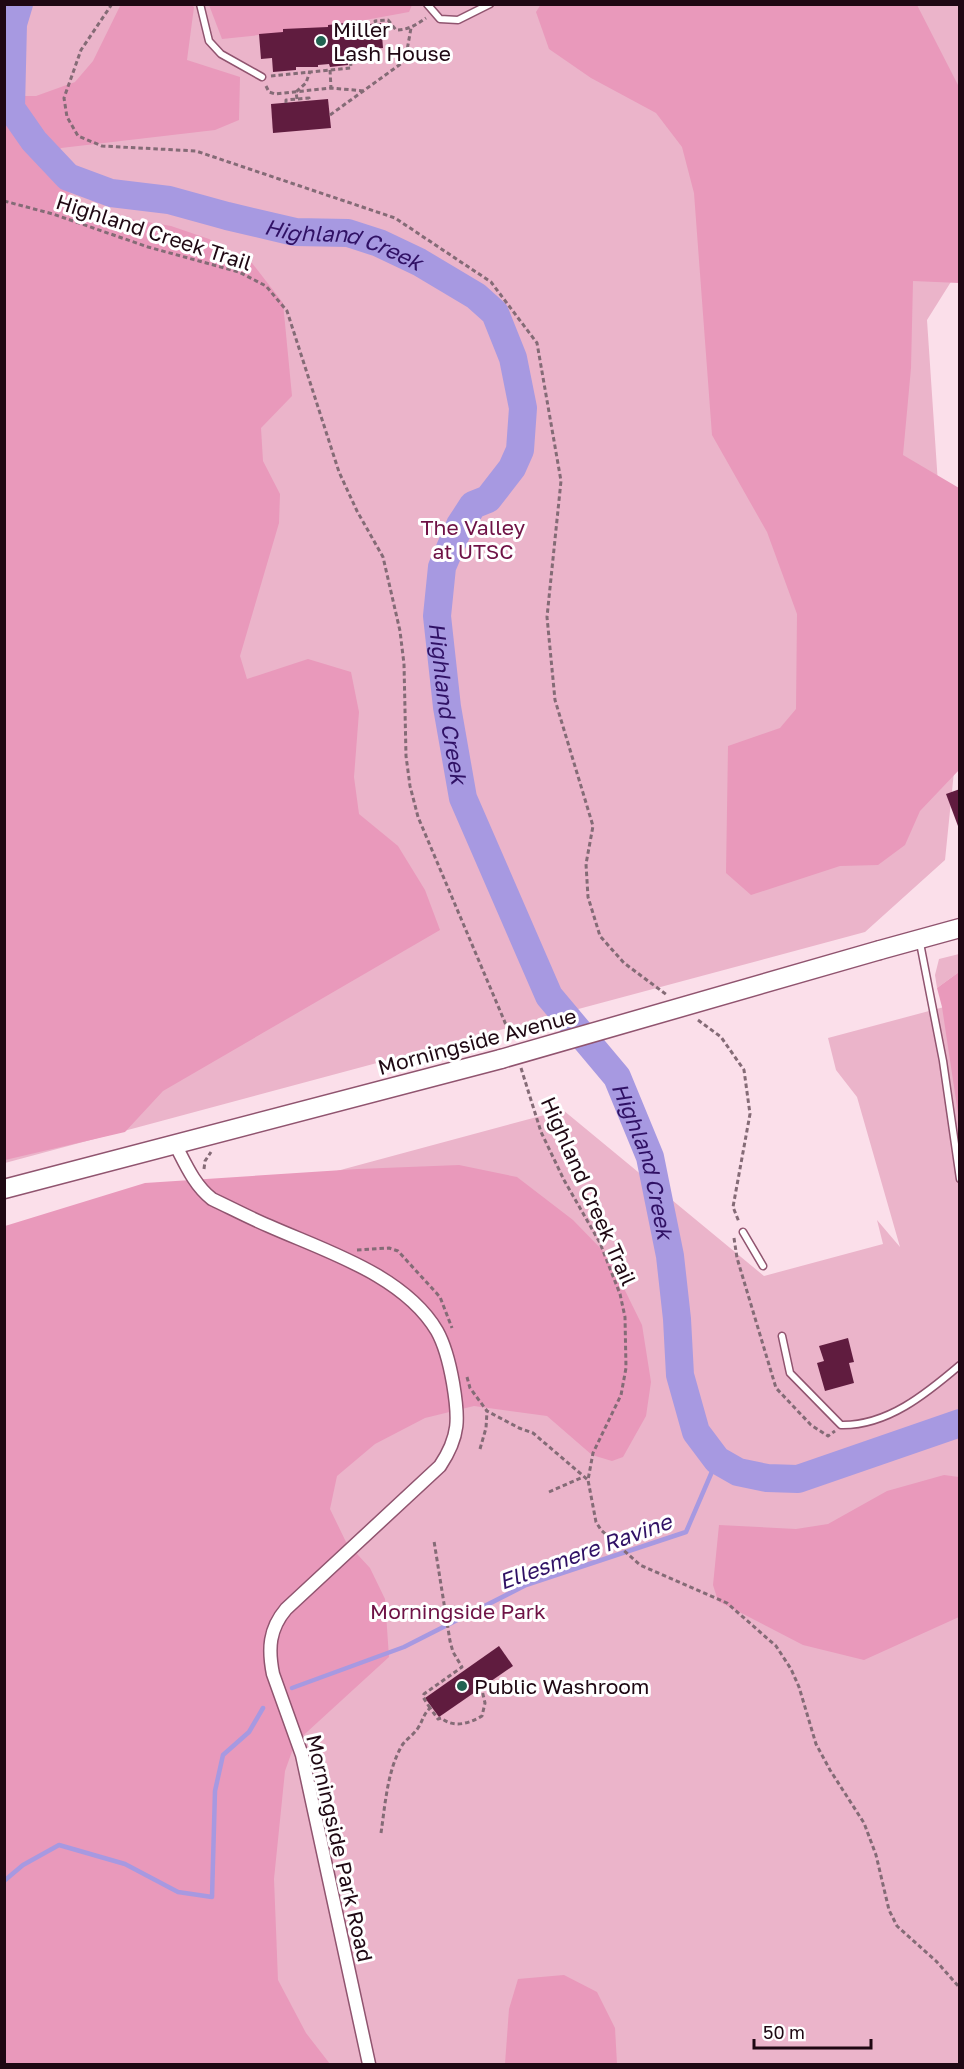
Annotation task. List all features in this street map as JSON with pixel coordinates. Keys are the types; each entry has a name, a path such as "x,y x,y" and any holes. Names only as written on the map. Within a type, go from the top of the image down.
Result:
{"main road":[{"name":"Morningside Avenue","path":"4,1189 501,1059 960,928"}],"street":[{"name":"Morningside Park Road","path":"175,1144 200,1187 212,1199 370,1271 418,1306 436,1330 450,1368 458,1418 457,1431 451,1450 440,1466 397,1508 286,1609 276,1623 270,1641 270,1661 273,1674 302,1755 369,2064"}],"lane":[{"path":"200,4 209,41 221,54 262,77"},
{"path":"427,4 440,19 458,20 490,4"},
{"path":"919,940 943,1061 960,1179"},
{"path":"743,1232 763,1266"},
{"path":"782,1336 790,1373 841,1425 857,1425 886,1417 916,1399 960,1365"}],"path":[{"path":"112,4 81,50 64,98 67,117 78,136 102,146 196,151 395,218 491,282 537,343 561,481 547,617 555,700 593,826 586,864 588,897 600,936 624,963 668,996"},
{"path":"376,23 375,21 388,20 396,30 405,30"},
{"path":"330,115 405,59 411,28"},
{"path":"350,51 351,68 310,70 262,77 271,93 331,88 365,91"},
{"path":"296,92 306,83 310,70"},
{"path":"330,70 331,88"},
{"path":"296,92 297,99"},
{"path":"286,103 285,100 309,98 309,101"},
{"name":"Highland Creek Trail","path":"4,201 53,214 148,247 239,272 266,285 287,311 339,472 357,511 383,557 400,630 404,664 406,756 410,786 418,817 507,1023 513,1045"},
{"path":"695,1017 721,1037 744,1070 750,1114 733,1207 743,1232"},
{"name":"Highland Creek Trail","path":"520,1066 541,1131 564,1180 600,1243 620,1294 625,1317 626,1368 621,1395 593,1453 588,1480 594,1516 601,1530 640,1565 727,1603 776,1646 799,1686 816,1744 864,1822 876,1855 889,1910 897,1926 936,1961 960,1988"},
{"path":"738,1220 733,1229 737,1258 776,1388 811,1425 828,1436 841,1425"},
{"path":"480,1449 486,1428 487,1410"},
{"path":"549,1492 583,1477"},
{"path":"434,1541 453,1652 462,1667 423,1697 438,1719 441,1718 453,1725 472,1721 482,1716 485,1703 482,1690"},
{"path":"381,1833 390,1783 399,1751 419,1727 423,1715 430,1708"}],"green space":[{"name":"The Valley at UTSC","path":"5,5 959,5 959,269 927,320 956,752 945,860 865,932 5,1163"},
{"path":"959,954 959,972 937,988 935,975 939,959"},
{"name":"Morningside Park","path":"959,1003 959,2064 5,2064 296,1182 563,1110 764,1276 883,1244 877,1220 900,1247 857,1097 836,1070 828,1038"}],"shaded area":[{"path":"121,4 191,5 194,7 187,60 240,77 239,120 215,130 61,148 46,173 94,213 171,226 209,239 252,263 283,303 292,396 261,428 263,461 280,494 279,523 240,656 247,679 308,659 351,672 359,712 354,777 359,814 398,846 425,890 440,930 163,1091 125,1132 5,1160 5,96 36,96 75,82 93,61"},
{"path":"541,4 917,5 959,87 959,283 913,281 911,368 903,455 959,488 959,770 920,811 905,845 878,865 840,866 751,895 726,873 728,746 780,728 796,709 797,614 767,532 712,435 694,193 682,147 656,113 591,78 549,49 536,12"},
{"path":"209,5 412,5 409,12 316,29 222,39"},
{"path":"959,972 959,1120 942,1007 937,988"},
{"path":"459,1165 517,1177 573,1220 608,1256 642,1325 651,1382 646,1416 623,1457 612,1461 592,1455 547,1416 474,1406 425,1418 375,1444 337,1476 330,1509 346,1542 370,1568 385,1599 389,1657 295,1743 285,1771 274,1879 278,1980 306,2033 330,2064 5,2064 5,1226 145,1183"},
{"path":"944,1475 959,1477 959,1617 864,1660 803,1645 718,1601 713,1585 719,1525 796,1529 828,1524 887,1491"},
{"path":"564,1975 597,1992 615,2028 617,2064 505,2064 509,2009 518,1979"}],"building":[{"name":"Miller Lash House","path":"345,23 346,26 381,23 383,48 347,51 348,65 330,67 329,64 273,72 272,58 261,59 259,34 283,32 283,29 328,27 328,25"},
{"path":"328,99 331,128 273,133 271,104"},
{"path":"960,789 960,826 958,826 946,794"},
{"path":"848,1338 854,1362 849,1363 854,1383 825,1391 817,1363 824,1361 819,1346"},
{"name":"Public Washroom","path":"499,1646 513,1666 439,1717 425,1698"}],"waterway":[{"name":"Highland Creek","path":"19,4 13,24 11,108 34,141 68,177 111,193 169,200 295,232 348,233 379,243 419,262 476,296 495,313 513,358 523,408 520,450 512,468 488,499 473,505 460,525 442,567 437,616 447,707 463,798 549,996 617,1077 650,1157 670,1256 680,1375 696,1432 717,1460 738,1472 767,1478 798,1479 960,1423"},
{"name":"Ellesmere Ravine","path":"292,1688 404,1647 526,1585 686,1532 717,1460"},
{"name":"Ellesmere Ravine","path":"4,1881 23,1865 59,1845 125,1864 178,1892 212,1897 215,1791 223,1755 249,1732 263,1708"}],"place":[{"name":"Miller Lash House","path":"321,41"},
{"name":"Public Washroom","path":"462,1686"}]}
